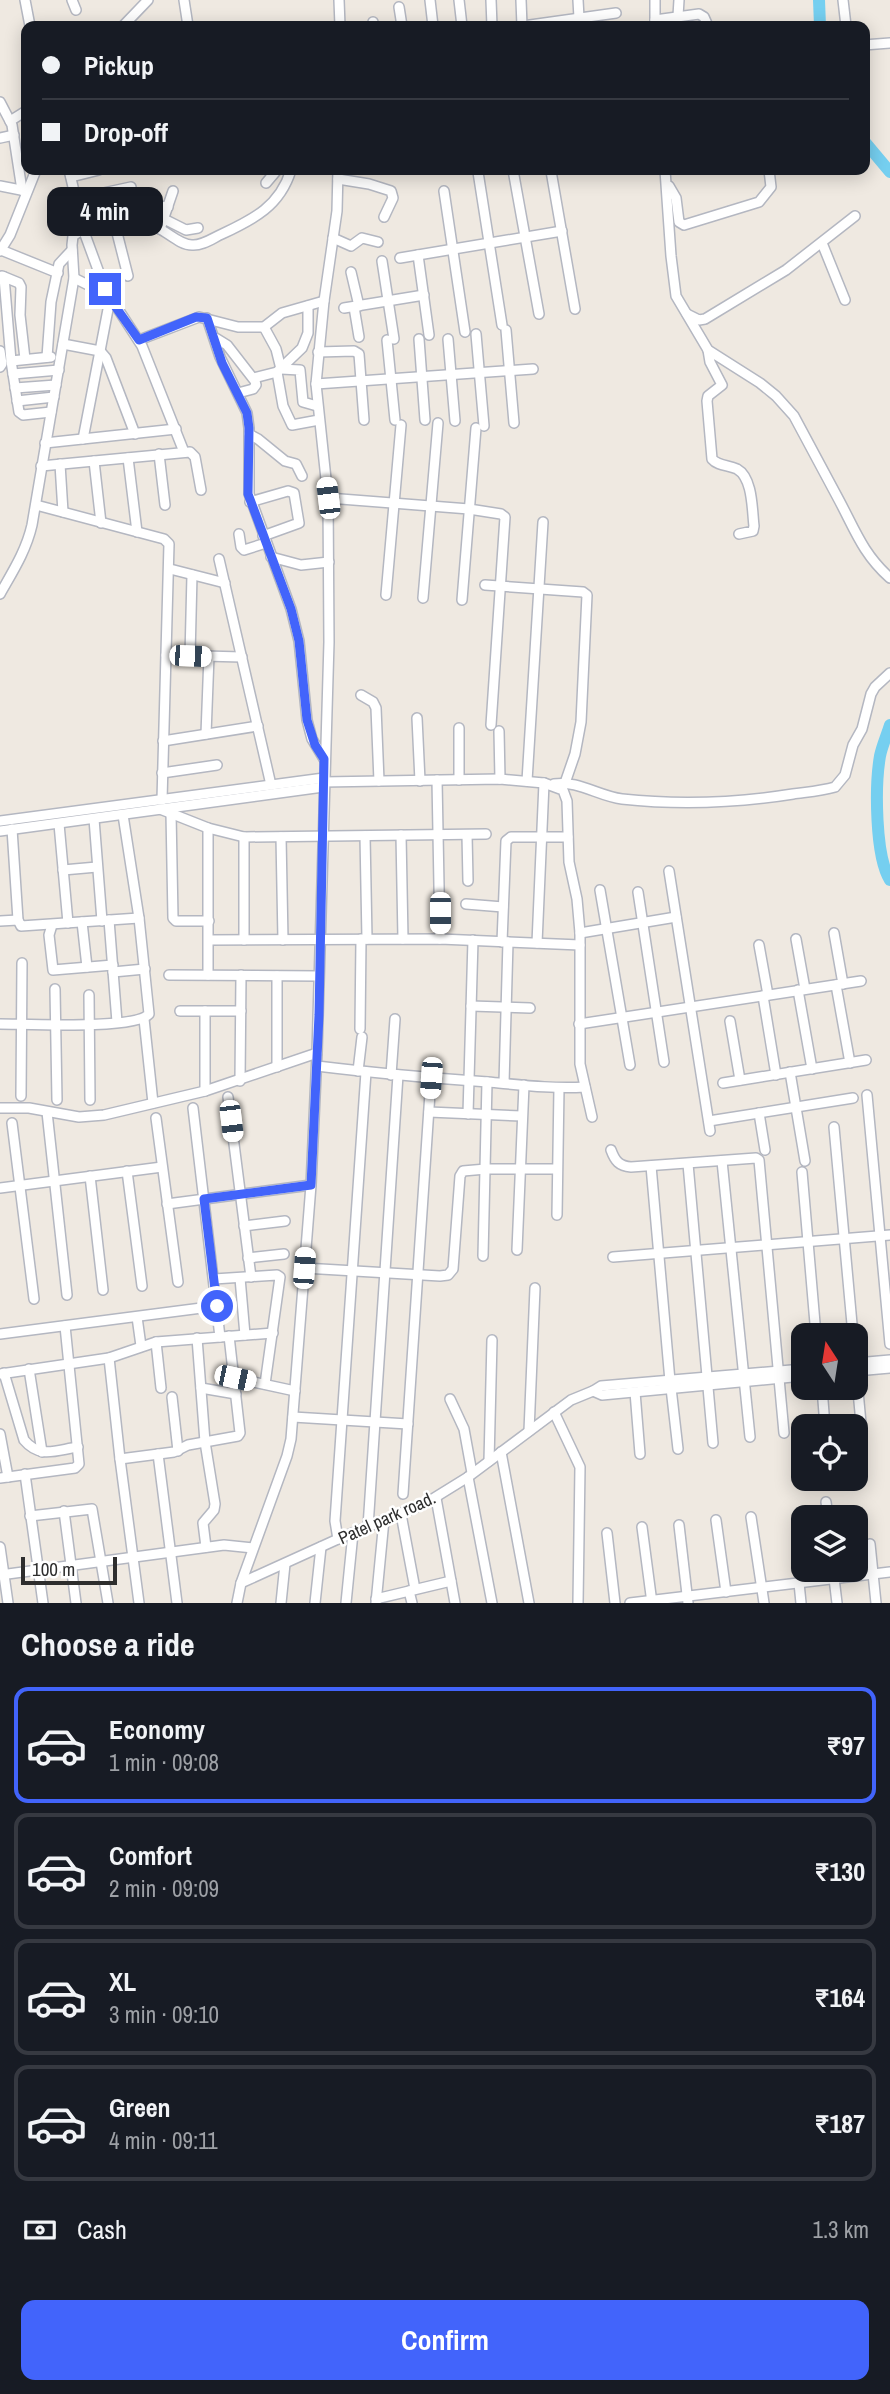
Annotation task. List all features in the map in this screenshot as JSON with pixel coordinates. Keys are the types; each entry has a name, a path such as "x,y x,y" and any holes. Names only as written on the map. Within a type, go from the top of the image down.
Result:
{"street":[{"path":"25,0 29,21"},
{"path":"72,0 76,10"},
{"path":"128,21 148,0"},
{"path":"184,0 187,21"},
{"path":"339,0 340,21"},
{"path":"430,0 432,21"},
{"path":"459,0 461,21"},
{"path":"491,0 492,21"},
{"path":"521,0 523,21"},
{"path":"578,0 586,21 615,13"},
{"path":"654,0 655,21"},
{"path":"678,16 679,0"},
{"path":"843,0 845,21"},
{"path":"399,7 401,21"},
{"path":"662,21 699,14 706,21"},
{"path":"870,45 890,43"},
{"path":"0,102 10,121 21,174"},
{"path":"10,121 21,114"},
{"path":"0,138 14,135"},
{"path":"21,175 24,190"},
{"path":"33,175 24,190 10,235 1,250 58,272"},
{"path":"70,175 83,229 109,297 139,340 184,452"},
{"path":"267,183 273,175"},
{"path":"0,594 28,542 36,505 74,278 73,236 83,229 114,223 160,229 186,244 204,242 256,218 284,188 289,175"},
{"path":"237,1603 241,1583 287,1456 293,1417 311,1185 329,642 328,498 316,384 337,211 337,175"},
{"path":"345,175 391,191 393,198 384,217"},
{"path":"478,175 504,327 514,423"},
{"path":"514,175 539,314"},
{"path":"552,175 575,309"},
{"path":"666,175 676,296 708,350 710,362 722,385 708,396 707,401 712,458 715,463 732,467 743,474 747,483 753,531 739,534"},
{"path":"667,183 676,198 679,222 684,225 759,202 771,187 770,175"},
{"path":"0,186 24,190"},
{"path":"76,199 131,187"},
{"path":"160,229 173,191"},
{"path":"444,191 465,332"},
{"path":"114,223 126,211 138,206 168,207"},
{"path":"686,313 699,320 705,319 786,270 855,216"},
{"path":"164,219 186,230 198,228"},
{"path":"114,223 128,276"},
{"path":"400,258 562,231"},
{"path":"334,238 351,246 362,238 378,242"},
{"path":"822,243 845,300"},
{"path":"47,357 51,302 58,272 61,261 72,250"},
{"path":"418,256 429,335"},
{"path":"382,261 388,301 391,379 398,423 386,594"},
{"path":"351,272 352,307 359,337"},
{"path":"25,359 20,315 21,287 19,283 2,276 4,331 20,415 51,412"},
{"path":"74,278 109,297"},
{"path":"352,307 424,295"},
{"path":"83,439 109,297"},
{"path":"139,340 196,317 238,327 264,327 282,313 324,301"},
{"path":"279,371 306,342 308,306"},
{"path":"207,318 222,363 247,413 247,481 250,502 288,599 299,641 310,732 324,759"},
{"path":"264,327 276,349 283,406 292,425 319,420"},
{"path":"462,600 469,509 480,427 481,373 476,334"},
{"path":"214,337 227,345 254,378 255,387 238,393"},
{"path":"419,339 425,420"},
{"path":"448,339 455,421"},
{"path":"64,344 100,351 109,363 135,434"},
{"path":"708,350 760,383 787,406 862,546 873,562 890,578"},
{"path":"0,351 0,367"},
{"path":"318,352 357,352 360,356 364,420"},
{"path":"10,361 61,356"},
{"path":"316,384 533,369"},
{"path":"13,374 59,370"},
{"path":"254,378 279,371 300,370 303,402 317,406"},
{"path":"15,388 56,385"},
{"path":"17,401 54,397"},
{"path":"423,598 438,424"},
{"path":"45,443 176,429"},
{"path":"249,434 285,461 296,464 302,476"},
{"path":"41,466 184,452 195,454 201,490"},
{"path":"159,454 165,505"},
{"path":"128,458 136,532"},
{"path":"94,461 101,523"},
{"path":"60,464 63,512"},
{"path":"239,534 244,550 299,523 294,493 288,491 250,502"},
{"path":"328,498 469,509 505,517 495,728 500,779"},
{"path":"36,505 167,541 170,548 161,805"},
{"path":"527,781 543,522"},
{"path":"271,557 301,565 329,562"},
{"path":"219,559 271,785"},
{"path":"170,569 225,583"},
{"path":"190,656 192,575"},
{"path":"485,585 583,592 587,597 581,722 575,754 574,785"},
{"path":"166,655 242,657"},
{"path":"206,734 209,656"},
{"path":"0,831 123,815 161,805 271,785 323,782 500,779 574,785 622,799 690,802 774,797 835,787 845,775 853,745 862,729 871,694 890,673"},
{"path":"360,695 373,702 376,708 379,781"},
{"path":"417,718 420,781"},
{"path":"163,741 257,726"},
{"path":"459,728 459,780"},
{"path":"162,773 217,765"},
{"path":"437,780 440,939"},
{"path":"0,821 161,805 323,782"},
{"path":"537,943 548,784"},
{"path":"548,784 563,790 566,796 569,862 580,933 580,1064 572,1087 557,1169 556,1215"},
{"path":"161,805 171,813 208,828 244,836 281,838 486,834"},
{"path":"171,813 173,918 176,921 209,921"},
{"path":"123,815 150,1010 144,1019 153,1102"},
{"path":"94,819 97,867 113,968 117,1022"},
{"path":"59,824 68,923"},
{"path":"208,828 208,975"},
{"path":"12,829 18,920 24,927 139,918"},
{"path":"401,835 403,939"},
{"path":"467,835 468,881"},
{"path":"244,836 244,940"},
{"path":"338,1539 335,1521 362,1072 365,836"},
{"path":"504,1083 506,1007 503,906 506,841 511,836 568,837"},
{"path":"281,838 283,940"},
{"path":"63,870 97,867"},
{"path":"669,871 710,1126 759,1113 853,1098"},
{"path":"600,890 630,1065"},
{"path":"638,892 664,1062"},
{"path":"466,904 503,906"},
{"path":"580,933 676,917"},
{"path":"0,921 18,920"},
{"path":"82,922 87,967"},
{"path":"52,925 49,934 52,968 56,971 87,967 145,969"},
{"path":"834,933 849,1063"},
{"path":"209,940 440,939 580,945"},
{"path":"796,939 813,1069"},
{"path":"468,1114 473,940"},
{"path":"759,945 776,1075"},
{"path":"21,1096 22,963"},
{"path":"169,975 319,976"},
{"path":"240,1081 241,975"},
{"path":"277,975 277,1067"},
{"path":"579,1024 860,981"},
{"path":"55,989 57,1100"},
{"path":"89,995 90,1100"},
{"path":"471,1006 530,1008"},
{"path":"180,1011 241,1011"},
{"path":"205,1011 205,1091"},
{"path":"0,1024 91,1025 144,1019"},
{"path":"368,1527 386,1273 395,1019"},
{"path":"730,1021 740,1080"},
{"path":"0,1108 29,1108 90,1117 205,1091 317,1053"},
{"path":"723,1083 866,1060"},
{"path":"317,1066 394,1075 572,1087"},
{"path":"790,1072 805,1161"},
{"path":"403,1494 431,1078"},
{"path":"483,1256 487,1082"},
{"path":"517,1250 524,1085"},
{"path":"572,1087 592,1117"},
{"path":"867,1095 885,1235 890,1344"},
{"path":"228,1097 251,1277"},
{"path":"120,1459 178,1451 184,1446 234,1438 240,1433 235,1378 217,1306 193,1108"},
{"path":"47,1112 67,1295"},
{"path":"429,1112 522,1116"},
{"path":"759,1113 765,1150"},
{"path":"156,1118 177,1282"},
{"path":"12,1123 34,1299"},
{"path":"834,1127 852,1323"},
{"path":"611,1150 621,1166 756,1158 759,1160 784,1433"},
{"path":"722,1161 750,1437"},
{"path":"688,1164 713,1443"},
{"path":"651,1166 678,1449"},
{"path":"0,1188 162,1167"},
{"path":"304,1268 440,1276 451,1272 460,1176 466,1170 557,1169"},
{"path":"127,1171 142,1286"},
{"path":"802,1172 816,1323"},
{"path":"90,1176 103,1290"},
{"path":"167,1204 311,1185"},
{"path":"244,1226 285,1222"},
{"path":"614,1257 885,1235"},
{"path":"248,1258 284,1254"},
{"path":"214,1279 280,1277 265,1384"},
{"path":"240,1278 245,1335"},
{"path":"529,1431 535,1288"},
{"path":"0,1334 217,1306"},
{"path":"137,1317 141,1346"},
{"path":"0,1435 4,1478 77,1467 79,1464 65,1326"},
{"path":"78,1447 42,1452 30,1448 24,1440 2,1374 109,1358 156,1342 273,1333"},
{"path":"197,1338 205,1442 215,1504 214,1510 203,1523 206,1547"},
{"path":"489,1461 492,1340"},
{"path":"156,1342 161,1388"},
{"path":"109,1358 139,1603"},
{"path":"868,1362 890,1360"},
{"path":"868,1370 890,1368"},
{"path":"29,1369 42,1452"},
{"path":"778,1375 791,1372"},
{"path":"591,1392 602,1395 707,1381 791,1376"},
{"path":"235,1378 295,1391"},
{"path":"591,1392 601,1386 671,1385"},
{"path":"201,1388 236,1394"},
{"name":"Patel park road.","path":"241,1583 436,1498 577,1396 591,1392"},
{"path":"635,1392 640,1454"},
{"path":"172,1397 178,1451"},
{"path":"450,1399 464,1429 492,1603"},
{"path":"554,1412 580,1467 578,1603"},
{"path":"293,1417 408,1424"},
{"path":"501,1452 529,1603"},
{"path":"158,1454 177,1603"},
{"path":"25,1475 43,1603"},
{"path":"436,1498 455,1603"},
{"path":"30,1516 92,1508 108,1603"},
{"path":"64,1511 76,1603"},
{"path":"401,1514 412,1603"},
{"path":"751,1517 764,1603"},
{"path":"384,1520 376,1601 451,1580"},
{"path":"716,1520 726,1592"},
{"path":"679,1525 687,1600"},
{"path":"642,1527 652,1602"},
{"path":"346,1603 353,1533"},
{"path":"607,1533 615,1603"},
{"path":"2,1575 228,1544 253,1548"},
{"path":"870,1544 876,1603"},
{"path":"0,1547 8,1603"},
{"path":"315,1603 321,1547"},
{"path":"281,1603 285,1564"},
{"path":"868,1574 890,1572"},
{"path":"630,1603 687,1600 803,1582"},
{"path":"835,1582 837,1603"},
{"path":"799,1583 801,1603"}],"waterway":[{"path":"819,0 820,21"},
{"path":"870,148 890,172"},
{"path":"890,725 880,756 877,784 881,855 890,880"}],"route":[{"path":"105,289 139,340 196,317 207,318 222,363 247,413 248,494 291,609 299,641 307,720 315,745 324,759 319,1015 311,1185 204,1199 217,1306"}]}
